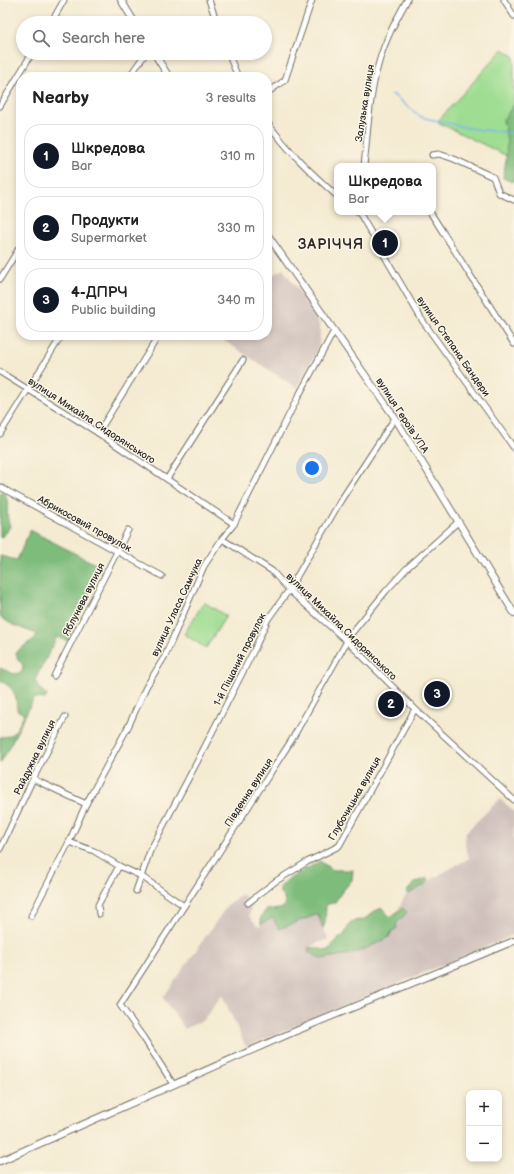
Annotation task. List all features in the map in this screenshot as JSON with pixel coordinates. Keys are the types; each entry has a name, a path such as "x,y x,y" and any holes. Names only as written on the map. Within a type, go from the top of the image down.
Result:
{"street":[{"path":"55,16 64,0"},
{"path":"121,0 131,16"},
{"path":"209,0 215,16"},
{"path":"272,89 285,80 312,0"},
{"name":"Залузька вулиця","path":"364,163 374,83 379,61 389,34 407,0"},
{"path":"504,0 514,16"},
{"path":"21,72 28,60"},
{"path":"133,72 141,60"},
{"path":"158,60 166,72"},
{"path":"231,60 236,72"},
{"path":"0,106 16,80"},
{"path":"272,129 281,142 298,160 334,193"},
{"path":"432,155 439,154 454,159 493,177 499,193 514,200"},
{"name":"вулиця Степана Бандери","path":"360,215 422,320 514,448"},
{"path":"432,215 514,344"},
{"name":"вулиця Героїв УПА","path":"272,241 395,418 514,613"},
{"path":"0,279 16,252"},
{"name":"вулиця Уласа Самчука","path":"31,916 69,842 86,804 129,725 146,687 165,656 204,566 234,524 298,397 334,331"},
{"path":"0,434 59,340"},
{"path":"98,433 156,340"},
{"path":"167,479 243,360"},
{"name":"вулиця Михайла Сидорянського","path":"0,372 98,433 234,524"},
{"name":"1-й Піщаний провулок","path":"136,892 150,851 254,650 268,619 289,590 341,500 395,418"},
{"name":"Абрикосовий провулок","path":"0,487 162,576"},
{"name":"Південна вулиця","path":"173,1084 143,1037 120,1005 154,955 291,741 326,677 348,642 351,634 391,585 407,568 458,522"},
{"name":"Яблунева вулиця","path":"54,676 128,530"},
{"name":"вулиця Михайла Сидорянського","path":"222,539 272,571 289,590 348,642 415,709 514,800"},
{"name":"Глубочицька вулиця","path":"248,903 276,881 307,862 339,846 415,709"},
{"name":"Райдужна вулиця","path":"0,849 33,779 65,717"},
{"path":"33,779 86,804"},
{"path":"69,842 94,851 119,866 141,876 184,906"},
{"path":"99,914 98,905 119,866"},
{"path":"0,1161 291,1033 514,941"}],"shaded area":[{"path":"283,269 308,304 319,324 319,344 316,353 297,388 223,340 272,340 272,275"},
{"path":"500,799 514,811 514,935 246,1047 222,995 203,1020 185,1029 163,998 227,906 242,894 252,903 249,916 258,926 274,918 279,929 318,914 328,939 311,946 316,957 385,933 407,893 469,858 465,845 466,832"}],"green space":[{"path":"503,49 514,56 514,105 503,120 507,134 507,156 437,122"},
{"path":"514,105 514,181 512,182 503,178 507,149 503,120"},
{"path":"0,493 5,494 7,499 8,521 10,526 6,533 0,538"},
{"path":"30,530 99,566 96,577 68,641 57,637 35,680 39,688 47,695 45,699 34,698 0,763 0,737 5,737 13,733 18,727 24,714 17,710 16,700 12,689 0,680 0,668 14,674 22,672 23,665 18,660 16,652 35,638 37,634 13,625 0,617 0,556 17,560"},
{"path":"204,602 226,616 206,648 184,634"},
{"path":"320,861 332,870 353,870 352,880 335,902 326,905 325,923 323,928 318,914 279,929 273,918 261,924 261,917 266,910 281,909 285,904 284,898 280,893 280,887 287,880"},
{"path":"427,878 429,879 426,884 409,894 406,892 415,883"},
{"path":"382,908 390,917 403,908 407,912 396,924 397,928 392,931 389,937 363,950 350,954 321,959 309,952 308,948 330,950 334,942 344,935 351,922 359,920 362,921 375,911"}],"waterway":[{"path":"392,94 421,117 473,129 514,133"}],"place":[{"name":"Шкредова","path":"385,243"},
{"name":"4-ДПРЧ","path":"437,694"},
{"name":"Продукти","path":"391,704"}],"district":[{"name":"ЗАРІЧЧЯ","path":"331,244"}]}
